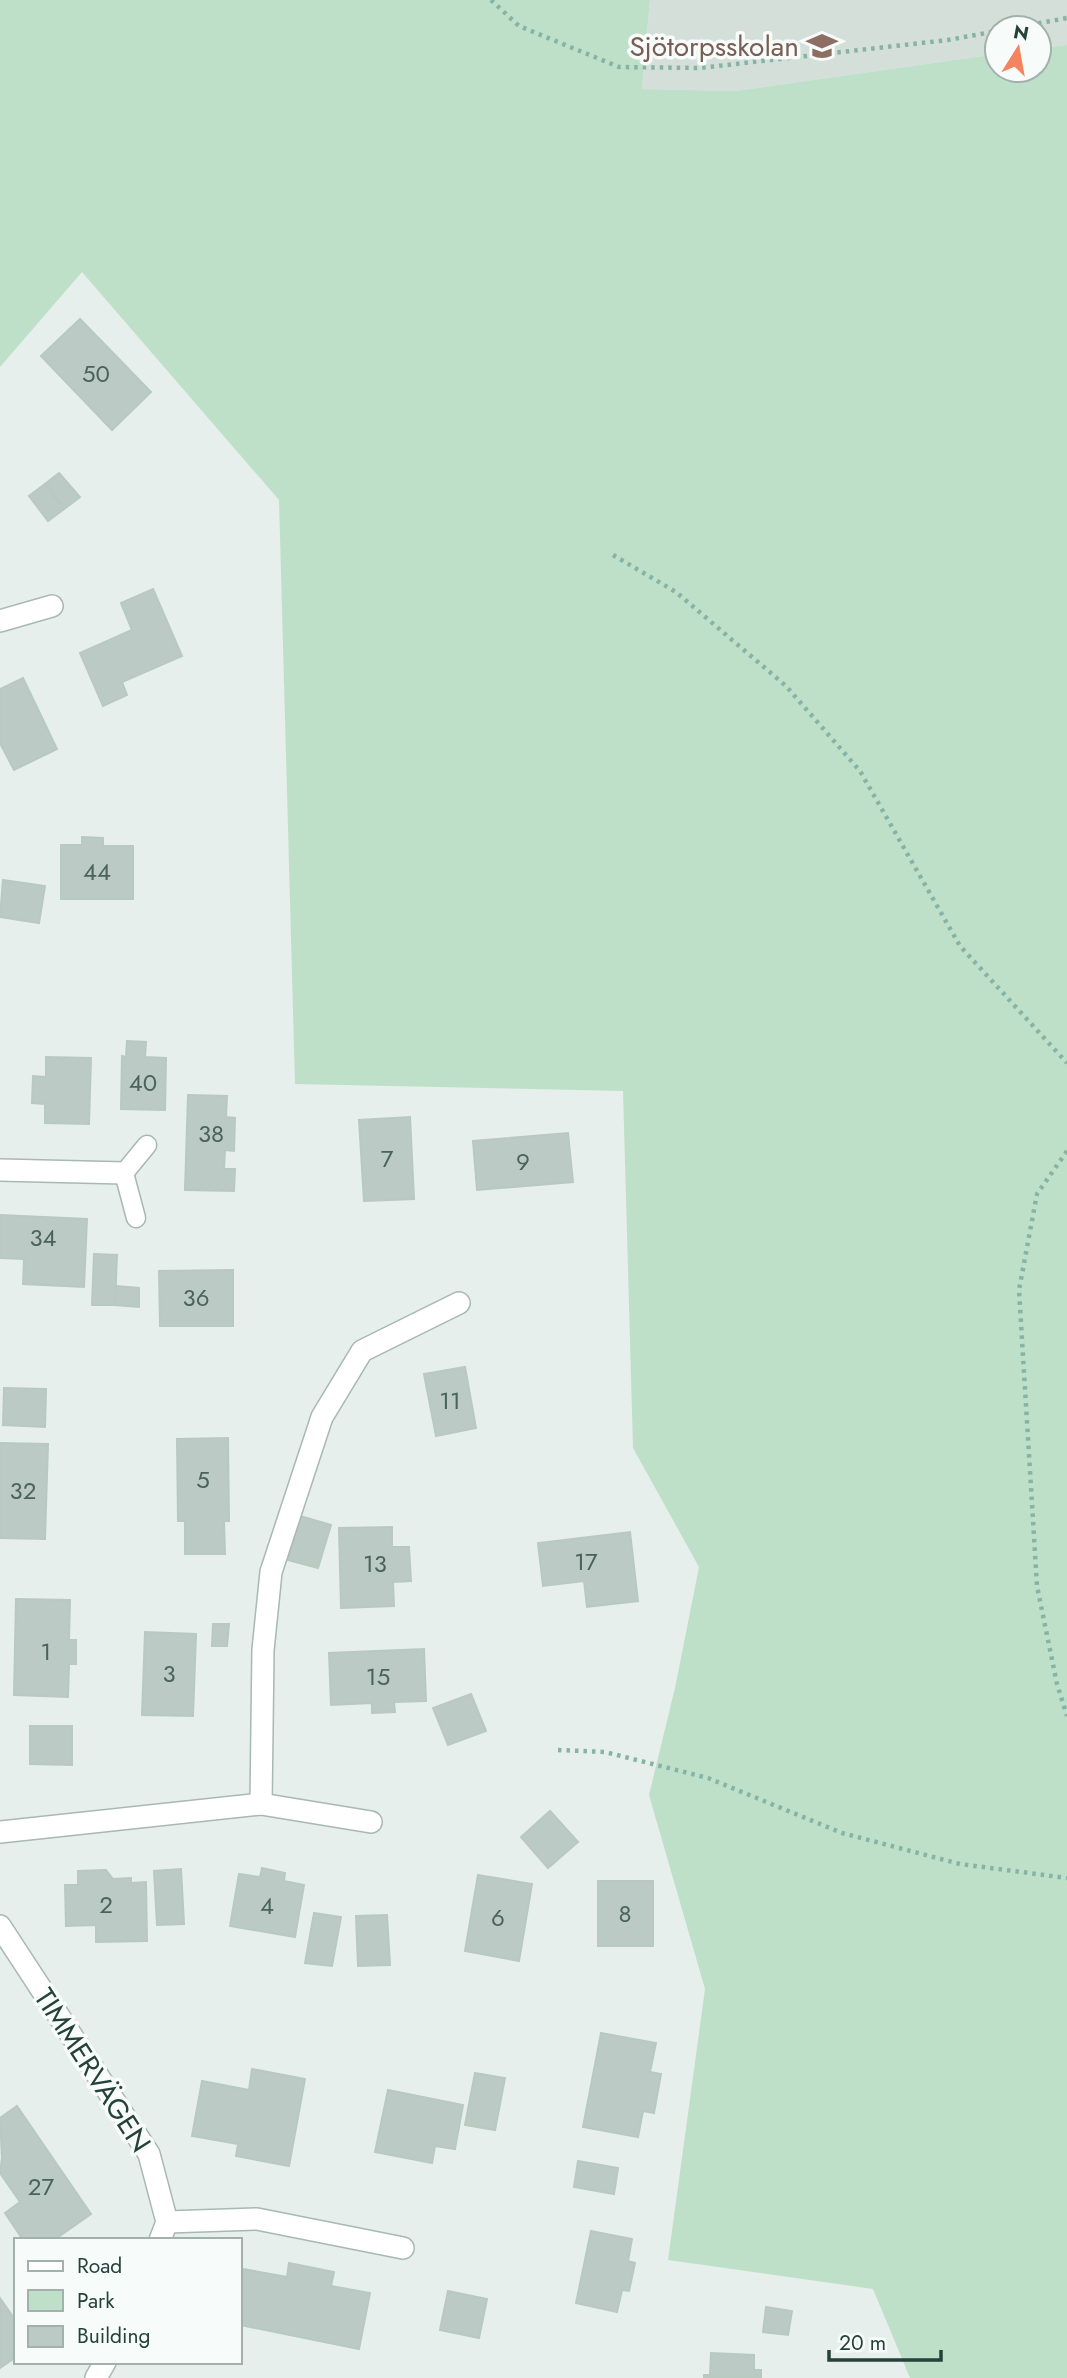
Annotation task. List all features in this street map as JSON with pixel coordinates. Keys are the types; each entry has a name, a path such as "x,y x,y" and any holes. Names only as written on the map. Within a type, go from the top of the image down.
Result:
{"street":[{"path":"0,621 52,606"},
{"path":"0,1170 124,1173"},
{"path":"261,1804 262,1650 271,1572 322,1418 362,1352 459,1303"},
{"path":"0,1832 261,1804 371,1822"},
{"name":"TIMMERVÄGEN","path":"0,1926 149,2154 164,2231 257,2219 403,2248"}],"lane":[{"path":"136,1218 124,1173 147,1145"}],"path":[{"path":"491,0 519,26 619,67 700,68 948,40 983,34"},
{"path":"613,555 676,592 786,686 860,771 960,946 1067,1063"},
{"path":"1067,1152 1037,1194 1019,1290 1037,1586 1057,1685 1067,1716"},
{"path":"558,1750 605,1752 708,1779 842,1833 960,1864 1067,1878"}],"shaded area":[{"name":"Sjötorpsskolan","path":"650,0 1067,0 1067,45 1053,46 1053,14 983,14 983,56 736,91 642,89"}],"green space":[{"path":"0,0 650,0 642,89 736,91 983,56 983,84 1053,84 1053,46 1067,45 1067,2378 910,2378 873,2289 668,2260 705,1989 649,1795 675,1688 699,1567 633,1448 623,1091 295,1084 279,500 82,272 0,367"}],"building":[{"path":"80,319 151,392 112,430 41,356"},
{"path":"59,473 80,497 64,509 45,484"},
{"path":"45,484 64,509 48,521 29,496"},
{"path":"153,589 182,656 122,682 127,695 103,706 80,653 132,630 121,603"},
{"path":"23,678 57,749 14,770 0,743 0,689"},
{"path":"82,837 103,838 103,846 133,846 133,899 61,899 61,845 82,845"},
{"path":"3,880 45,886 39,923 0,917"},
{"path":"127,1041 146,1042 145,1057 166,1058 165,1110 121,1109 122,1056 126,1057"},
{"path":"46,1057 91,1058 89,1124 45,1123 45,1104 32,1103 33,1076 46,1077"},
{"path":"188,1095 227,1096 226,1117 235,1118 234,1151 225,1150 224,1169 235,1169 234,1191 185,1190"},
{"path":"410,1117 414,1199 364,1201 359,1120"},
{"path":"568,1133 573,1182 477,1190 473,1141"},
{"path":"0,1215 87,1219 84,1287 23,1284 24,1259 0,1258"},
{"path":"94,1254 117,1255 115,1305 92,1305"},
{"path":"233,1270 233,1326 160,1326 159,1271"},
{"path":"116,1286 139,1288 139,1307 115,1305"},
{"path":"465,1367 476,1428 436,1436 424,1374"},
{"path":"4,1388 46,1389 45,1427 3,1425"},
{"path":"228,1438 229,1521 224,1521 225,1554 185,1554 185,1521 178,1521 177,1439"},
{"path":"0,1443 48,1444 45,1539 0,1538"},
{"path":"300,1516 331,1525 318,1568 288,1560"},
{"path":"392,1527 392,1547 409,1547 411,1581 393,1582 394,1606 341,1608 339,1528"},
{"path":"630,1532 638,1601 587,1607 584,1581 543,1586 538,1543"},
{"path":"16,1599 70,1600 69,1640 76,1640 76,1664 69,1664 68,1697 14,1695"},
{"path":"213,1624 229,1624 227,1646 212,1646"},
{"path":"145,1632 196,1634 193,1716 142,1715"},
{"path":"424,1649 426,1701 394,1702 395,1712 372,1713 372,1703 331,1705 329,1653"},
{"path":"471,1694 486,1731 448,1745 433,1708"},
{"path":"30,1726 72,1726 72,1765 30,1764"},
{"path":"550,1811 578,1842 548,1868 521,1837"},
{"path":"262,1868 285,1873 284,1881 304,1885 295,1937 230,1926 239,1874 260,1877"},
{"path":"181,1869 184,1924 157,1925 154,1871"},
{"path":"106,1870 113,1879 131,1878 131,1883 146,1882 147,1941 96,1942 96,1925 66,1926 65,1885 78,1885 78,1871"},
{"path":"478,1875 532,1884 519,1961 465,1951"},
{"path":"598,1881 653,1881 653,1946 598,1946"},
{"path":"314,1913 341,1917 332,1966 305,1963"},
{"path":"387,1915 390,1965 358,1966 356,1916"},
{"path":"601,2033 656,2043 650,2072 661,2074 654,2113 643,2111 638,2137 583,2127"},
{"path":"252,2069 305,2079 289,2166 236,2156 238,2144 192,2136 202,2081 249,2090"},
{"path":"475,2073 505,2078 495,2130 465,2125"},
{"path":"388,2090 463,2105 455,2149 435,2146 432,2163 375,2152"},
{"path":"17,2106 91,2214 57,2238 22,2238 5,2213 20,2202 0,2173 0,2118"},
{"path":"578,2161 618,2168 614,2194 574,2187"},
{"path":"591,2231 632,2239 628,2261 635,2263 629,2291 622,2290 617,2312 576,2303"},
{"path":"289,2263 334,2272 331,2286 370,2293 359,2349 242,2325 243,2269 287,2277"},
{"path":"448,2291 487,2299 479,2338 440,2330"},
{"path":"0,2298 14,2318 14,2358 0,2368"},
{"path":"766,2307 792,2311 788,2335 763,2332"},
{"path":"711,2353 754,2355 754,2370 761,2370 761,2378 704,2378 704,2375 710,2375"}],"place":[{"name":"Sjötorpsskolan","path":"822,46"}]}
